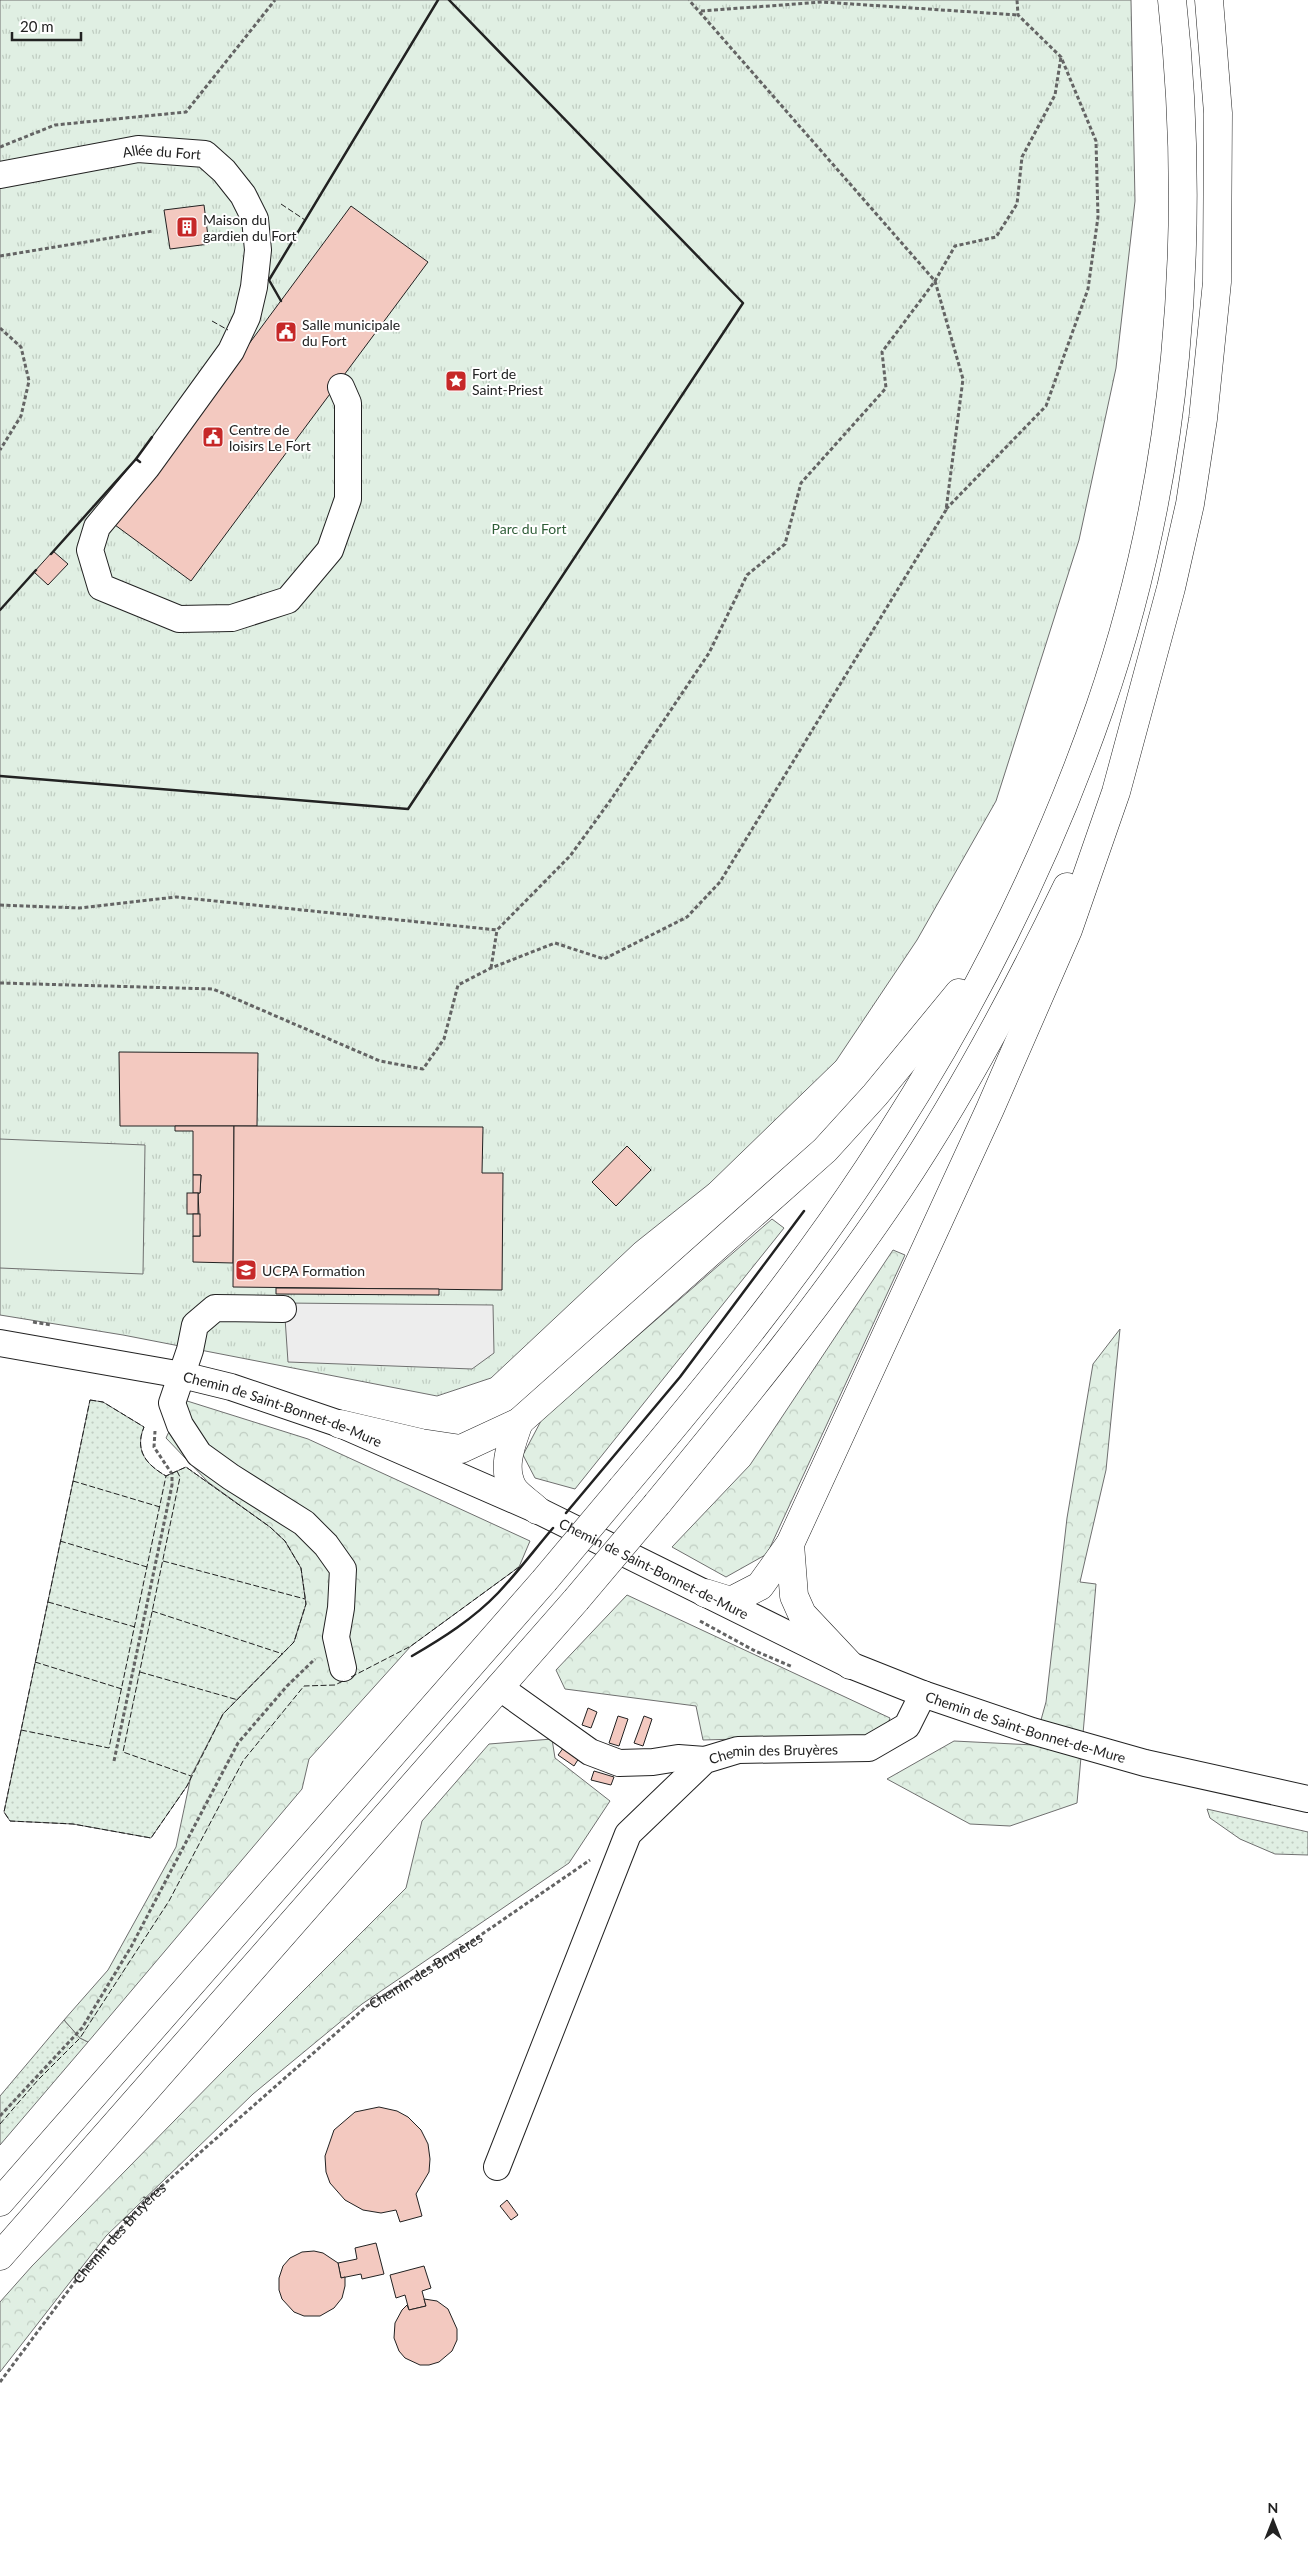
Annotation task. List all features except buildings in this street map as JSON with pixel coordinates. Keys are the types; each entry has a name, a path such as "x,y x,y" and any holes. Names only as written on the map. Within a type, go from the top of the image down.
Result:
{"highway":[{"path":"0,2202 544,1581 731,1359 802,1265 868,1169 921,1085 997,946 1038,861 1069,789 1100,706 1142,560 1158,478 1178,329 1183,230 1182,114 1172,0"},
{"path":"705,1594 731,1601 760,1586 790,1544 990,1109 1068,930 1116,792 1172,588 1190,504 1204,419 1212,341 1219,212 1218,122 1209,0"},
{"path":"0,2256 576,1600 763,1376 831,1285 898,1189 955,1098 1006,1010 1073,874 1112,782 1148,675"},
{"path":"340,1424 421,1444 461,1449 519,1422 825,1150 875,1095 997,946"},
{"path":"519,1422 507,1458 509,1472 514,1488 537,1510"},
{"path":"790,1544 794,1596 802,1614 850,1665"}],"street":[{"name":"Allée du Fort","path":"0,175 138,149 206,154 224,171 243,195 255,219 258,250 254,287 246,317 230,351 147,467 97,527 90,550 101,587 179,619 232,618 288,600 330,550 348,499 348,403 341,387"},
{"path":"283,1309 215,1308 195,1325 182,1375 172,1403 180,1425 199,1454 231,1477 304,1523 326,1545 343,1569 341,1608 336,1637 343,1668"},
{"name":"Chemin de Saint-Bonnet-de-Mure","path":"0,1343 182,1375 231,1387 340,1424 537,1510 850,1665 923,1694 1032,1731 1145,1763 1308,1799"},
{"path":"499,1687 590,1752 619,1763 653,1762 678,1758 705,1760"},
{"name":"Chemin des Bruyères","path":"497,2167 628,1834 705,1760 738,1750 869,1748 907,1726 923,1694"}],"path":[{"path":"0,147 55,125 186,112 275,0"},
{"path":"689,0 935,281 963,379 946,510"},
{"path":"0,983 214,989 380,1061 423,1069 444,1039 458,984 491,968 555,943 604,959 687,917 720,882 946,510 1046,406 1088,289 1098,217 1096,141 1060,57 1018,15 1016,0"},
{"path":"700,11 822,2 1018,15"},
{"path":"491,968 497,930 570,856 610,801 709,653 747,575 785,544 801,483 886,388 882,352 935,281 956,246 996,237 1016,204 1022,157 1055,96 1060,57"},
{"path":"0,256 153,231"},
{"path":"0,328 21,347 29,381 21,416 0,450"},
{"path":"0,905 79,908 176,897 497,930"},
{"path":"114,1761 172,1485 172,1474 154,1447 155,1431 172,1403"},
{"path":"0,2116 82,2028 131,1947 238,1743 286,1686 336,1637"},
{"name":"Chemin des Bruyères","path":"0,2382 86,2267 146,2200 367,2006 472,1940 595,1857"}],"green space":[{"name":"Parc du Fort","path":"0,0 1131,0 1135,201 1116,368 1079,540 996,801 917,940 836,1061 709,1184 635,1243 491,1378 437,1396 123,1335 0,1315"},
{"path":"0,1139 145,1145 143,1274 0,1268"},
{"path":"772,1219 784,1228 575,1489 535,1478 523,1455 542,1419"},
{"path":"893,1250 905,1255 767,1554 726,1577 672,1547 750,1465"},
{"path":"1120,1329 1106,1470 1080,1582 1096,1584 1077,1803 1010,1826 970,1824 887,1779 954,1741 1034,1745 1046,1702 1067,1518 1093,1364"},
{"path":"90,1400 103,1402 144,1427 141,1436 142,1450 144,1456 153,1467 166,1476 186,1467 270,1527 285,1541 301,1568 306,1604 294,1642 223,1714 187,1786 151,1838 73,1824 10,1821 4,1812"},
{"path":"184,1400 308,1439 530,1541 519,1567 411,1646 309,1759 302,1789 88,2042 80,2038 64,2020 108,1970 176,1847 191,1776 223,1714 294,1642 306,1604 301,1568 285,1541 270,1527 208,1482 166,1438"},
{"path":"627,1595 890,1718 884,1735 703,1740 696,1706 565,1689 556,1670"},
{"path":"552,1739 555,1758 610,1801 569,1863 362,2004 253,2094 106,2236 0,2372 0,2302 32,2266 224,2070 406,1888 422,1821 489,1744"},
{"path":"1207,1809 1308,1832 1308,1855 1275,1854 1240,1839 1210,1818"},
{"path":"64,2020 80,2038 88,2042 0,2145 0,2096"}],"shaded area":[{"path":"284,1303 493,1305 494,1353 472,1369 288,1362"}],"fence":[{"path":"281,204 305,220"},
{"path":"212,321 228,330"},
{"path":"90,1400 103,1402 144,1427 141,1436 142,1450 144,1456 153,1467 166,1476 186,1467 270,1527 285,1541 301,1568 306,1604 294,1642 223,1714 187,1786 151,1838 73,1824 10,1821 4,1812 90,1400"},
{"path":"177,1471 180,1477 123,1752 191,1776"},
{"path":"21,1730 109,1748 166,1476"},
{"path":"73,1481 160,1507"},
{"path":"60,1541 147,1567"},
{"path":"163,1561 305,1599"},
{"path":"351,1677 411,1646 519,1567"},
{"path":"48,1602 135,1627"},
{"path":"152,1611 283,1654"},
{"path":"35,1662 122,1689"},
{"path":"140,1672 238,1700"},
{"path":"0,2124 38,2080 80,2038 169,1901 243,1761 304,1686 335,1685 345,1680"}],"wall":[{"path":"281,301 269,280 438,0"},
{"path":"0,776 408,809 743,303 449,0"},
{"path":"136,459 152,437"},
{"path":"51,554 136,459 140,462"},
{"path":"0,610 36,570"},
{"path":"566,1513 680,1377 804,1211"},
{"path":"412,1656 457,1628 498,1593 553,1528"}],"place":[{"name":"Maison du gardien du Fort","path":"187,227"},
{"name":"Salle municipale du Fort","path":"286,332"},
{"name":"Fort de Saint-Priest","path":"456,381"},
{"name":"Centre de loisirs Le Fort","path":"213,437"},
{"name":"UCPA Formation","path":"246,1270"}]}
